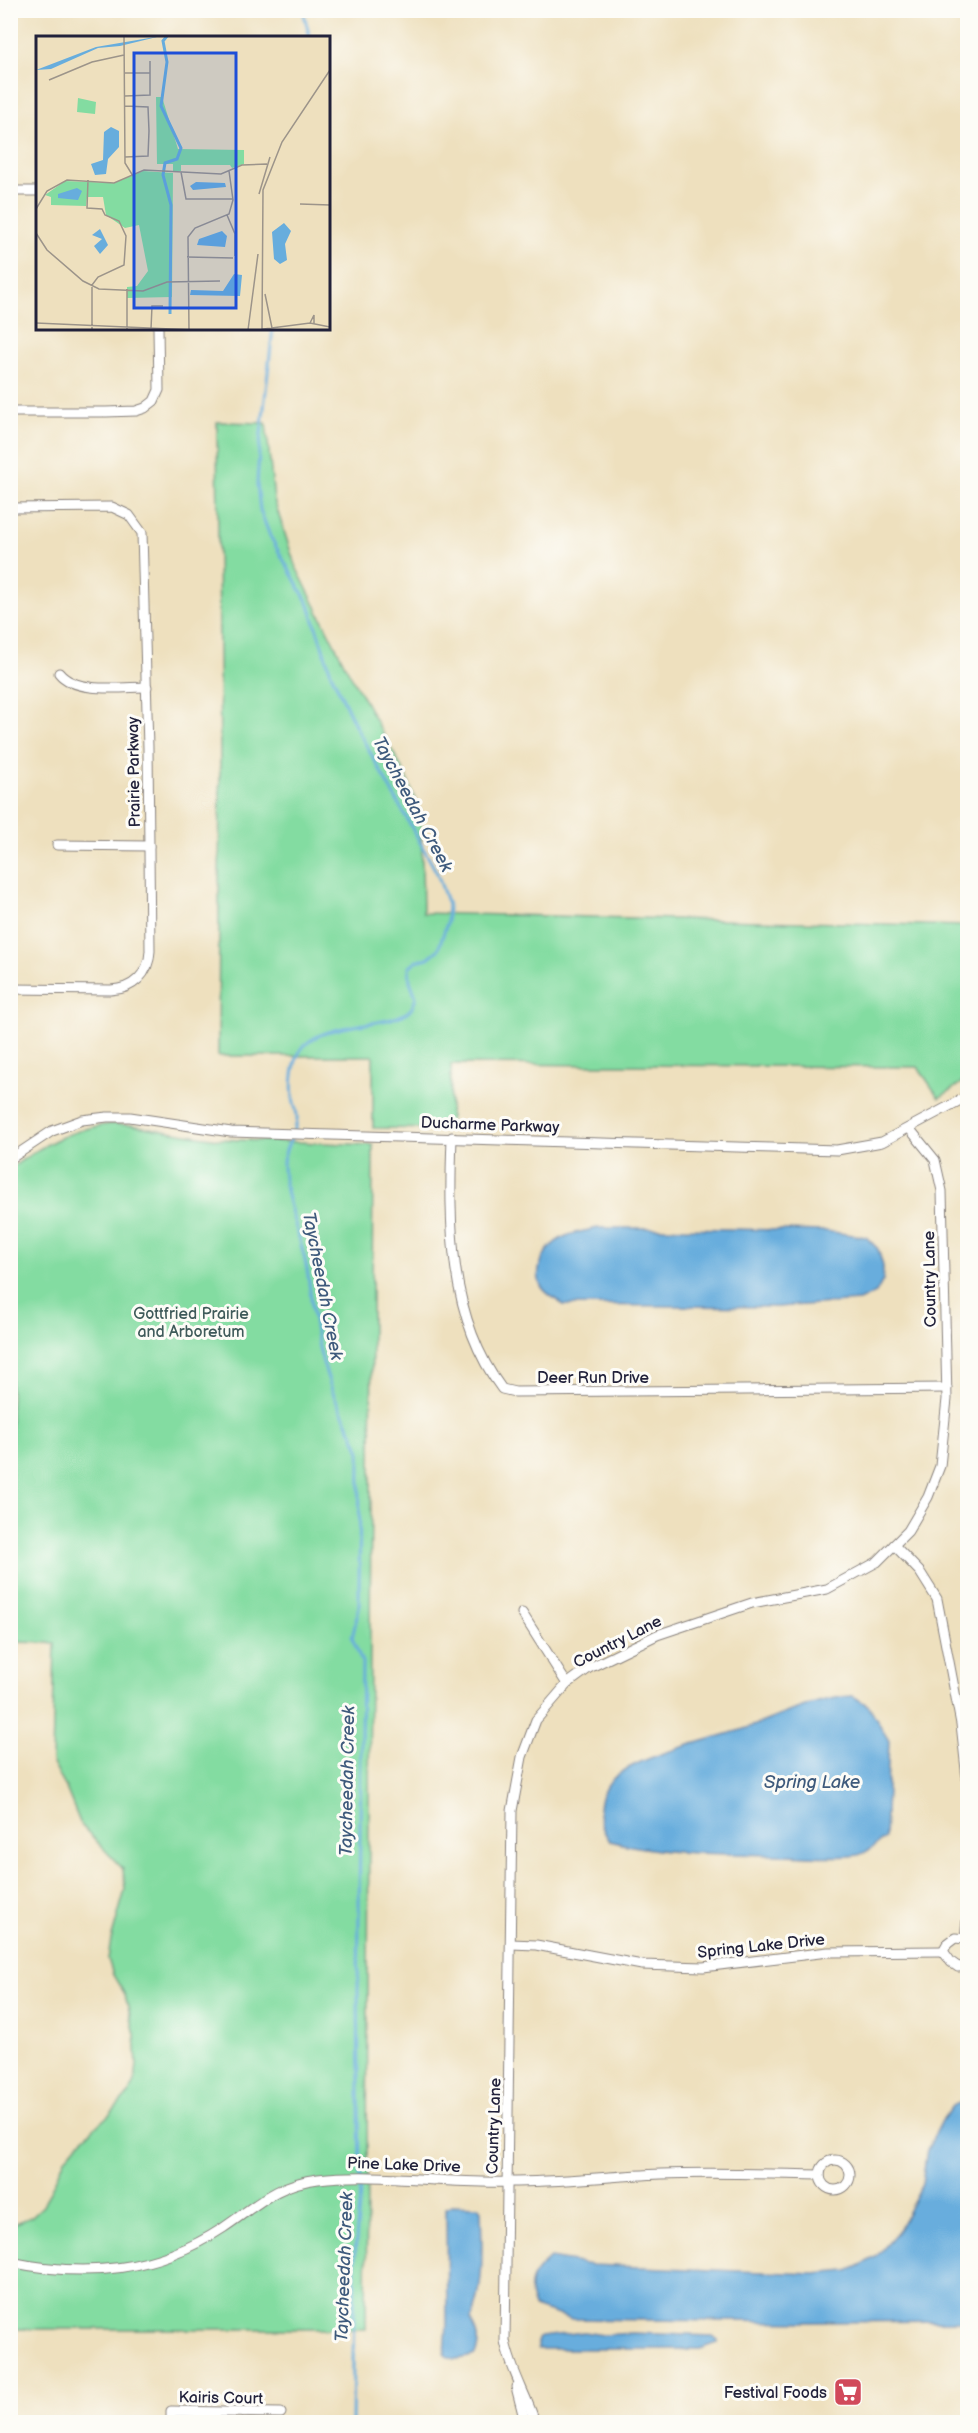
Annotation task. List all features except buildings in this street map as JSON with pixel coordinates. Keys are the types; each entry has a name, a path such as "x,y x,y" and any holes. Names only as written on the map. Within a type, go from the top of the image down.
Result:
{"street":[{"path":"10,191 36,191"},
{"path":"10,412 136,411 146,407 154,401 159,388 158,330"},
{"name":"Prairie Parkway","path":"10,508 115,508 127,514 137,523 142,536 147,687 150,957 143,974 128,986 111,990 10,989"},
{"path":"59,673 66,681 78,686 147,687"},
{"path":"57,845 149,846"},
{"name":"Ducharme Parkway","path":"10,1159 52,1131 96,1118 130,1117 200,1129 281,1134 452,1137 707,1148 837,1150 882,1142 968,1096"},
{"name":"Country Lane","path":"525,2422 505,2341 512,1810 522,1758 536,1720 567,1684 589,1668 657,1635 752,1603 827,1589 877,1562 913,1523 928,1497 940,1466 947,1388 942,1191 935,1160 909,1128"},
{"name":"Deer Run Drive","path":"452,1137 451,1225 465,1310 473,1340 502,1389 515,1392 670,1392 947,1388"},
{"path":"894,1545 920,1572 937,1599 962,1724 968,1788"},
{"path":"522,1613 567,1684"},
{"name":"Spring Lake Drive","path":"511,1944 571,1950 642,1965 703,1967 828,1952 943,1951 947,1944 955,1938 966,1941 968,1908"},
{"path":"943,1951 958,1967 968,1966"},
{"name":"Pine Lake Drive","path":"10,2262 75,2272 111,2269 156,2260 209,2237 276,2190 318,2179 372,2178 506,2182 663,2174 819,2175"},
{"name":"Country Lane","path":"514,2376 535,2422"},
{"name":"Kairis Court","path":"171,2422 171,2410 281,2413"}],"green space":[{"path":"217,422 266,423 274,500 295,565 345,665 404,772 421,813 423,913 967,926 967,1079 939,1098 918,1067 451,1064 450,1129 373,1128 373,1056 218,1056 220,760"},
{"name":"Gottfried Prairie and Arboretum","path":"110,1124 131,1125 217,1139 373,1145 366,2329 11,2329 11,2225 31,2217 43,2206 66,2157 129,2093 135,2082 137,2064 135,2034 125,1995 113,1975 108,1959 125,1890 123,1869 81,1825 66,1788 52,1762 55,1643 11,1642 11,1168 57,1139 81,1130"}],"water":[{"path":"598,1228 826,1231 866,1237 878,1249 883,1266 883,1280 876,1293 859,1301 777,1307 564,1305 550,1296 541,1286 538,1274 543,1258 551,1246 562,1238"},
{"name":"Spring Lake","path":"853,1696 869,1706 889,1741 885,1838 865,1852 858,1855 828,1857 672,1851 610,1841 602,1827 599,1805 604,1790 619,1774 634,1765 672,1750 744,1729 811,1704"},
{"path":"968,2101 967,2321 570,2319 534,2307 530,2285 534,2274 550,2258 591,2265 814,2274 848,2271 859,2266 876,2257 898,2232 922,2184 927,2150 952,2106"},
{"path":"451,2205 478,2206 481,2210 481,2281 471,2320 477,2332 478,2345 475,2355 459,2359 445,2355 446,2208"},
{"path":"584,2332 603,2335 632,2333 713,2336 718,2343 700,2349 538,2349 538,2339 541,2337"}],"waterway":[{"name":"Taycheedah Creek","path":"303,10 310,36"},
{"name":"Taycheedah Creek","path":"273,330 259,452 257,484 260,510 270,536 309,605 331,673 356,727 437,873 448,905 447,923 438,950 428,958 416,961 409,967 410,981 416,997 411,1009 403,1015 390,1019 328,1032 315,1038 300,1051 295,1063 292,1085 297,1120 283,1163 286,1190 307,1270 321,1357 335,1398 360,1452 359,1608 352,1638 362,1662 358,1990 360,2192 355,2254 352,2422"}],"place":[{"name":"Festival Foods","path":"848,2392"}]}
